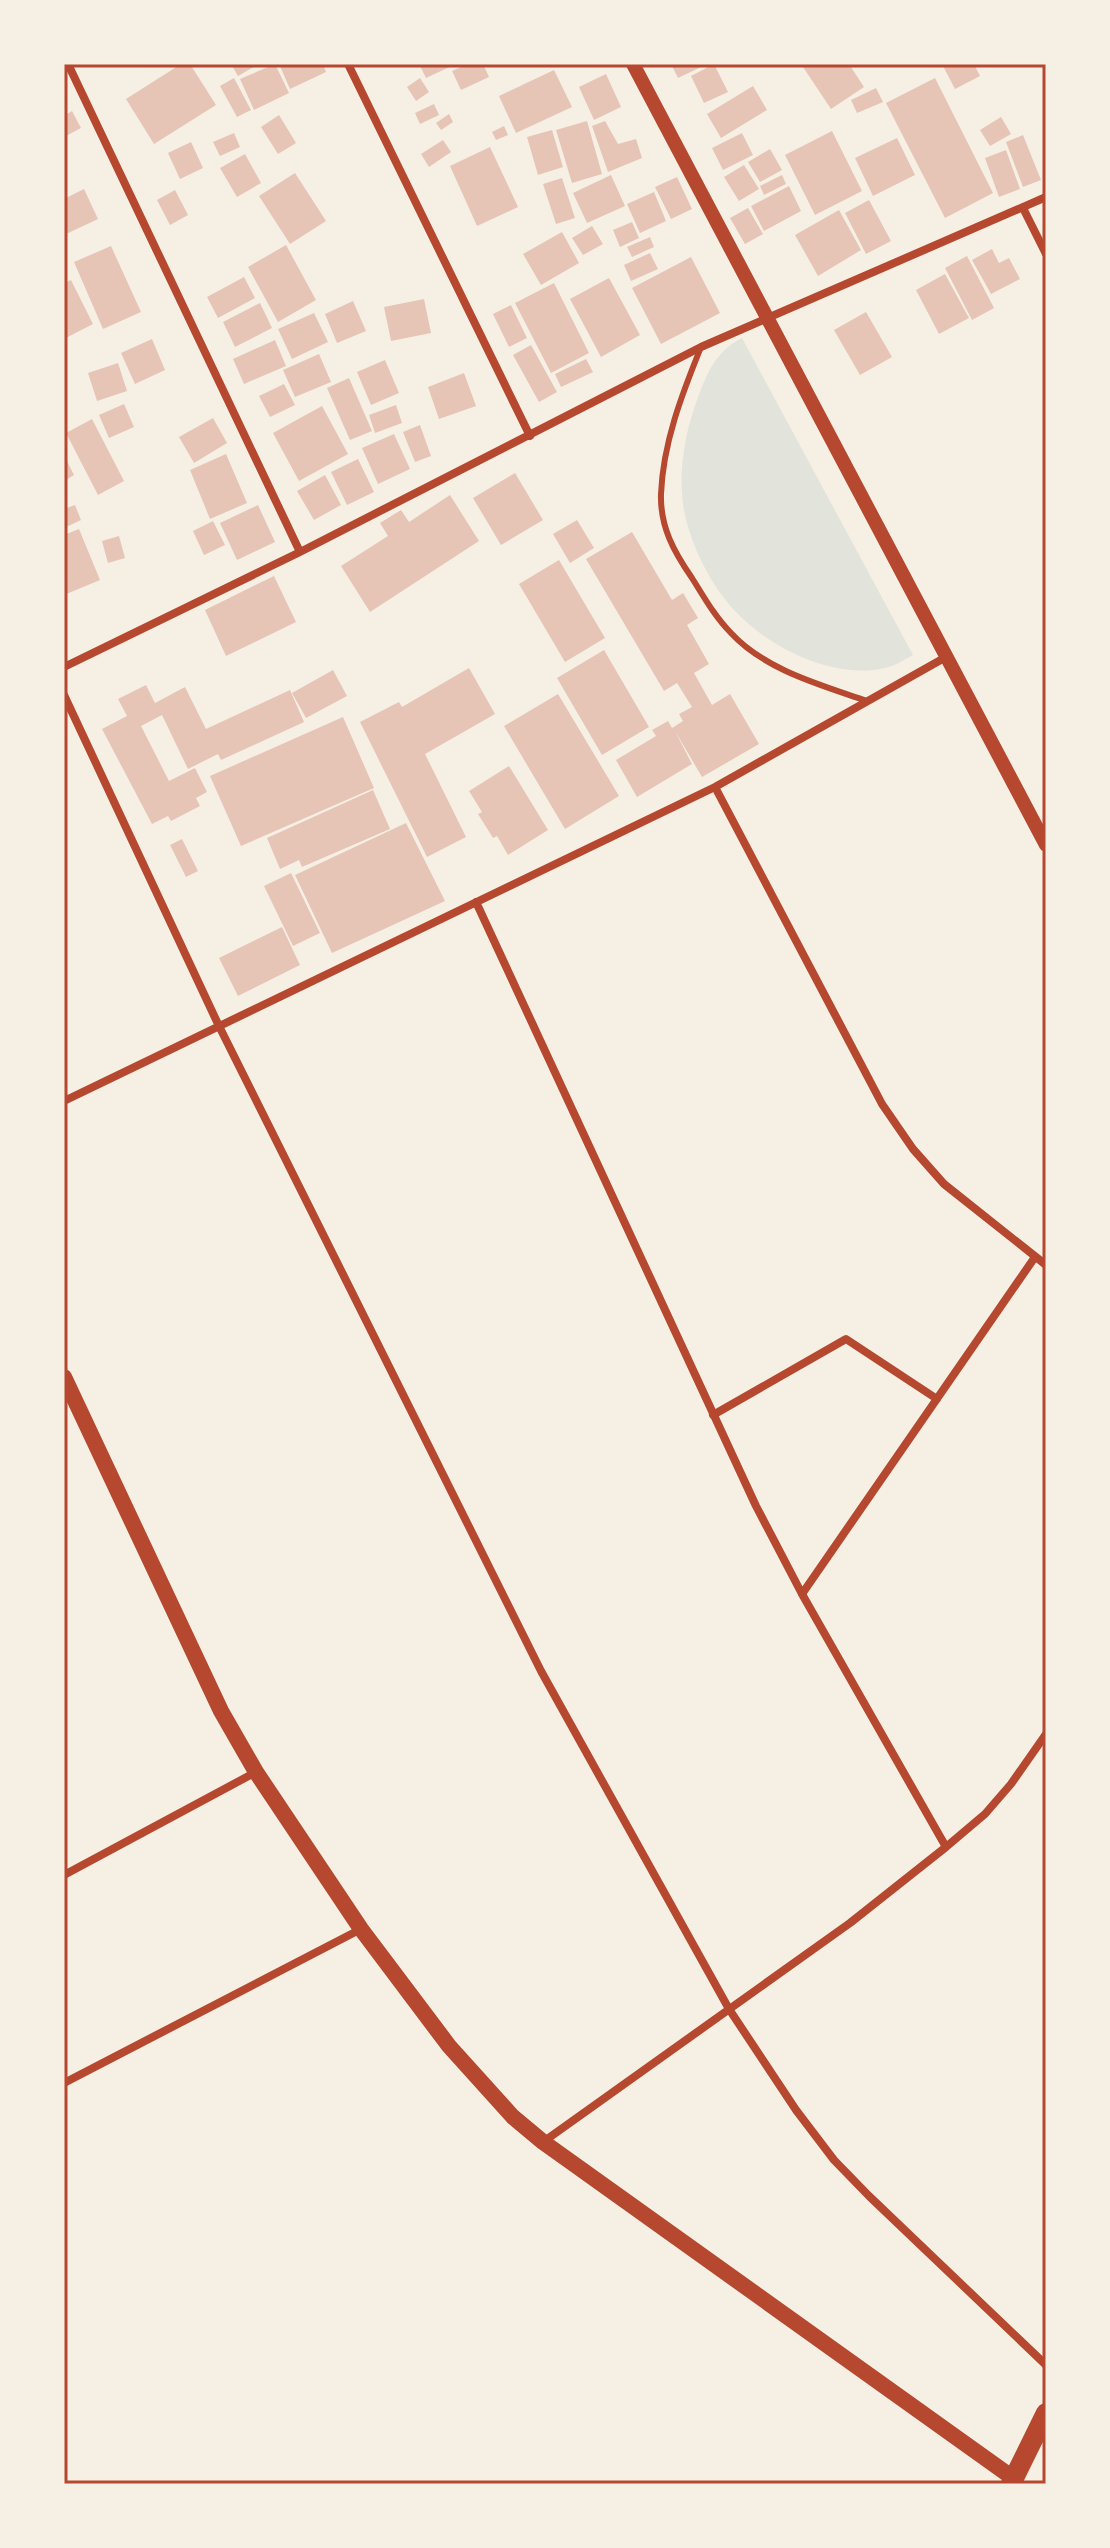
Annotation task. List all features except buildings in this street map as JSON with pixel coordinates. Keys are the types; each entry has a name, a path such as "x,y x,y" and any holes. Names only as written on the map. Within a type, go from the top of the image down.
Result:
{"main road":[{"path":"64,1377 221,1711 256,1772 361,1929 469,2070 513,2117 543,2142 1012,2481 1046,2413"}],"street":[{"path":"68,64 300,552"},
{"path":"348,64 530,436"},
{"path":"633,64 1046,845"},
{"path":"64,667 300,552 701,347 1046,197"},
{"path":"1023,208 1046,254"},
{"path":"64,1101 218,1024 715,787 946,657"},
{"path":"64,695 218,1024 541,1671 729,2009 796,2110 834,2160 1046,2365"},
{"path":"715,787 882,1104 897,1126 944,1184 1046,1265"},
{"path":"476,902 756,1506 802,1594 946,1847"},
{"path":"802,1594 1035,1257"},
{"path":"713,1415 846,1339 937,1399"},
{"path":"543,2142 850,1923 946,1847 985,1814 1011,1784 1046,1734"},
{"path":"64,1875 256,1772"},
{"path":"64,2083 361,1929"}],"lane":[{"path":"701,347 671,430 664,467 661,496 663,523 672,549 716,616 750,650 815,683 867,701"}],"shaded area":[{"path":"742,338 913,655 896,664 865,671 845,670 785,649 750,626 736,612 711,579 698,554 688,528 683,501 685,442 692,413 709,372 725,350"}]}
